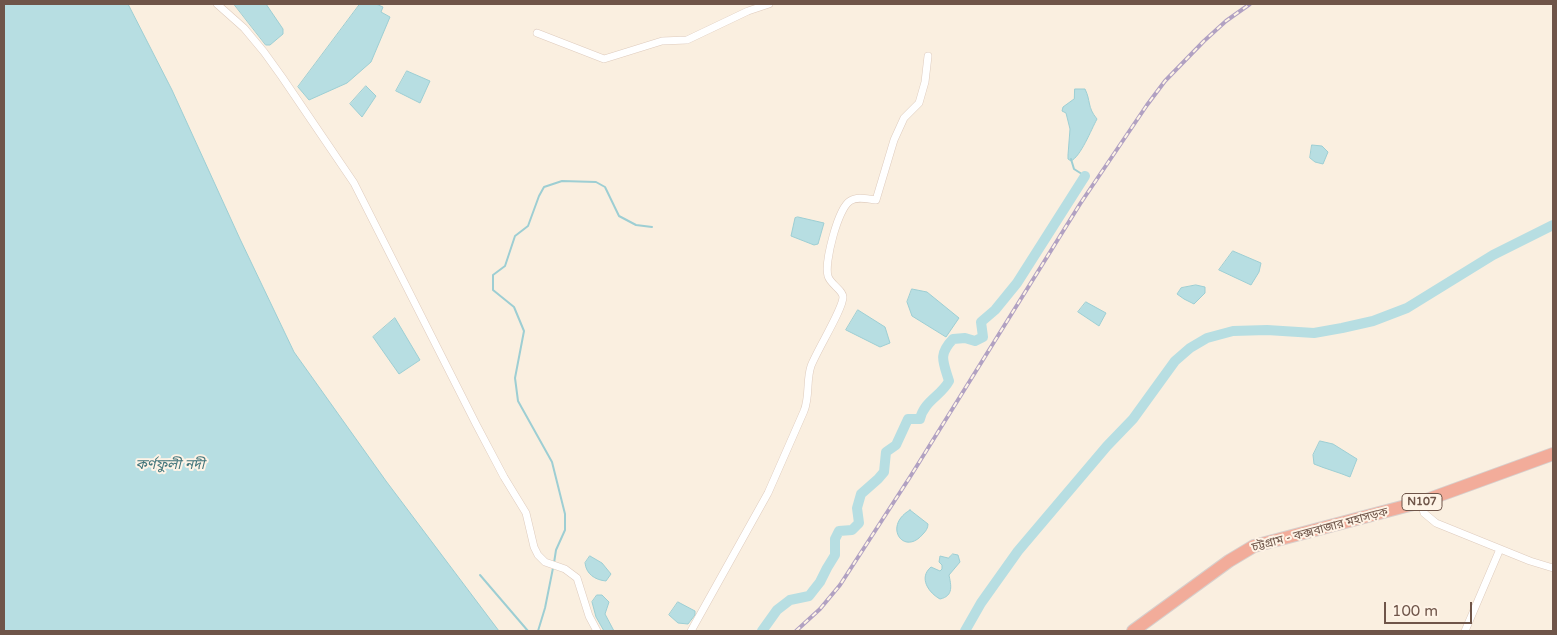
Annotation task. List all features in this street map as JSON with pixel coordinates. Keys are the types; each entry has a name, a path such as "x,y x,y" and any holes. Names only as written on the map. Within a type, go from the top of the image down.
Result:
{"highway":[{"name":"চট্টগ্রাম - কক্সবাজার মহাসড়ক","path":"1134,631 1240,554 1254,546 1421,502 1553,454"}],"street":[{"path":"217,4 244,28 264,52 354,183 476,424 504,477 526,513 534,547 538,555 545,562 565,569 577,578 589,616 597,631"},
{"path":"537,33 604,60 662,41 687,40 748,7 769,4"},
{"path":"691,631 768,493 804,411 808,397 809,372 820,345 837,315 844,296 830,280 827,271 831,244 842,210 846,204 855,198 876,200 900,125 904,118 919,103 925,82 928,56"},
{"path":"1421,502 1424,513 1436,523 1553,568"},
{"path":"1466,631 1500,549"}],"water":[{"name":"কর্ণফুলী নদী","path":"4,4 128,4 172,90 294,352 386,481 499,631 4,631"},
{"path":"234,4 266,4 283,29 283,34 270,45 266,45"},
{"path":"360,4 376,4 383,7 381,12 390,17 371,62 347,83 309,100 298,87"},
{"path":"407,71 430,81 420,103 396,91"},
{"path":"366,86 376,96 362,117 350,104"},
{"path":"1075,89 1085,89 1092,111 1097,119 1082,148 1071,161 1068,159 1070,129 1066,113 1062,111 1063,107 1074,99"},
{"path":"1312,145 1322,146 1328,152 1323,164 1315,162 1310,158"},
{"path":"795,218 824,223 818,244 814,245 791,236"},
{"path":"1233,251 1261,263 1259,272 1251,285 1219,270"},
{"path":"1196,285 1205,287 1205,293 1194,304 1177,294 1181,288"},
{"path":"912,289 927,292 959,318 946,337 912,316 907,302"},
{"path":"1086,302 1106,313 1099,326 1078,312"},
{"path":"858,310 885,327 890,343 880,347 846,330"},
{"path":"395,318 420,360 399,374 373,337"},
{"path":"1320,441 1333,444 1357,459 1350,477 1314,464 1313,455"},
{"path":"910,510 928,524 923,534 916,540 909,542 903,541 897,531 902,517"},
{"path":"953,554 958,555 960,562 949,575 950,593 940,599 926,585 925,576 931,567 940,571 942,569 942,565 939,562 940,556 948,558"},
{"path":"590,556 602,563 611,574 606,581 595,578 587,570 585,563"},
{"path":"597,595 602,595 609,602 605,614 614,631 604,631 596,617 592,602"},
{"path":"678,602 695,611 695,615 688,624 678,623 669,615"}],"waterway":[{"path":"1071,159 1074,169 1085,176"},
{"path":"762,631 777,610 790,600 809,596 820,582 835,555 835,539 839,531 852,530 859,523 857,508 861,494 884,472 886,452 896,445 908,419 920,419 925,408 949,381 943,358 948,345 953,339 965,338 975,341 983,337 981,322 995,310 1017,283 1085,176"},
{"path":"554,563 556,550 565,530 565,514 552,462 518,401 515,378 524,331 514,307 493,290 493,275 505,266 515,236 528,226 544,187 562,181 596,182 605,187 619,216 636,225 652,227"},
{"path":"965,631 981,603 1018,551 1107,446 1133,419 1175,361 1190,348 1207,338 1233,331 1267,330 1314,333 1373,321 1407,308 1493,255 1553,225"},
{"path":"538,631 553,568"},
{"path":"480,575 528,631"}],"railway":[{"path":"796,631 820,609 840,585 910,477 1080,204 1147,105 1165,81 1204,41 1226,21 1250,4"}]}
